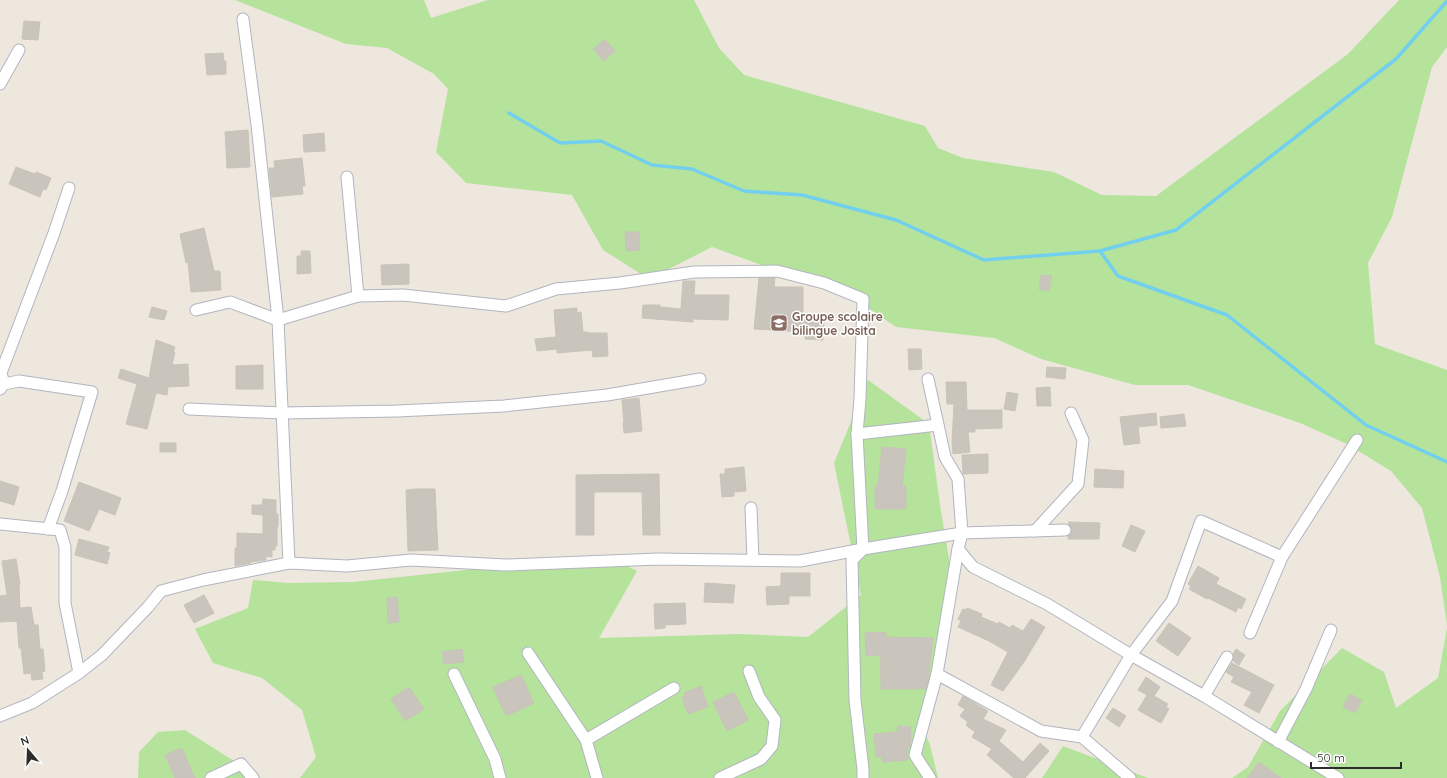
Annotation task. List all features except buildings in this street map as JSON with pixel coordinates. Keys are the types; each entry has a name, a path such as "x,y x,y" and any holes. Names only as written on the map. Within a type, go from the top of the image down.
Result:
{"street":[{"path":"243,19 257,125 278,320 289,563"},
{"path":"0,84 19,50"},
{"path":"347,177 358,296"},
{"path":"48,529 62,491 92,392 19,381 1,386 1,373 54,233 69,188"},
{"path":"196,310 230,302 278,320 358,296 403,295 506,306 556,290 620,283 694,272 777,271 824,283 863,299 860,399 857,434 863,549 852,560 854,700 863,778"},
{"path":"928,378 945,457 958,479 962,534 937,674 915,755 930,778"},
{"path":"189,409 282,413 397,411 504,406 607,395 700,379"},
{"path":"1035,531 1078,484 1083,440 1070,413"},
{"path":"857,434 938,425"},
{"path":"1250,633 1282,557 1357,440"},
{"path":"751,508 753,560"},
{"path":"1082,737 1131,655 1172,601 1201,522 1282,557"},
{"path":"0,524 60,530 65,548 65,603 79,673"},
{"path":"0,716 32,704 79,673 102,655 148,607 161,591 203,580 289,563 347,566 411,560 505,565 658,559 800,561 863,549 962,534 1065,530"},
{"path":"958,550 973,567 1047,604 1131,655 1204,696 1338,778"},
{"path":"1278,742 1306,690 1331,630"},
{"path":"528,653 586,740 597,778"},
{"path":"1204,696 1228,657"},
{"path":"720,778 761,758 772,746 775,720 759,697 749,671"},
{"path":"454,674 496,759 500,778"},
{"path":"937,674 1042,731 1082,737 1130,778"},
{"path":"586,740 674,688"},
{"path":"211,778 241,764 252,778"}],"green space":[{"path":"235,0 424,0 431,18 488,0 694,0 719,48 744,75 925,126 938,148 963,158 1054,172 1102,195 1156,196 1348,54 1399,0 1447,0 1447,47 1432,67 1392,217 1368,263 1375,344 1447,370 1447,625 1440,577 1422,508 1391,471 1347,444 1300,423 1188,385 1135,385 1041,359 994,338 896,327 855,299 712,247 649,279 603,250 572,195 466,183 436,152 448,89 434,74 387,48 346,44"},
{"path":"868,380 929,424 941,512 953,582 934,667 919,717 930,745 938,778 300,778 316,757 302,710 262,678 213,663 195,629 248,608 253,580 288,583 353,582 605,555 637,571 599,638 740,634 808,637 861,595 834,463"},
{"path":"1447,628 1447,778 1232,778 1248,767 1280,711 1342,648 1384,672 1396,708 1438,678"},
{"path":"185,730 261,778 138,778 139,752 158,732"},
{"path":"1063,746 1148,778 1042,778"}],"waterway":[{"path":"509,113 560,143 601,141 652,165 692,169 744,191 802,195 896,220 984,260 1100,251 1176,230 1396,59 1447,1"},
{"path":"1100,251 1118,276 1227,315 1366,425 1447,462"}],"place":[{"name":"Groupe scolaire bilingue Josita","path":"779,323"}]}
